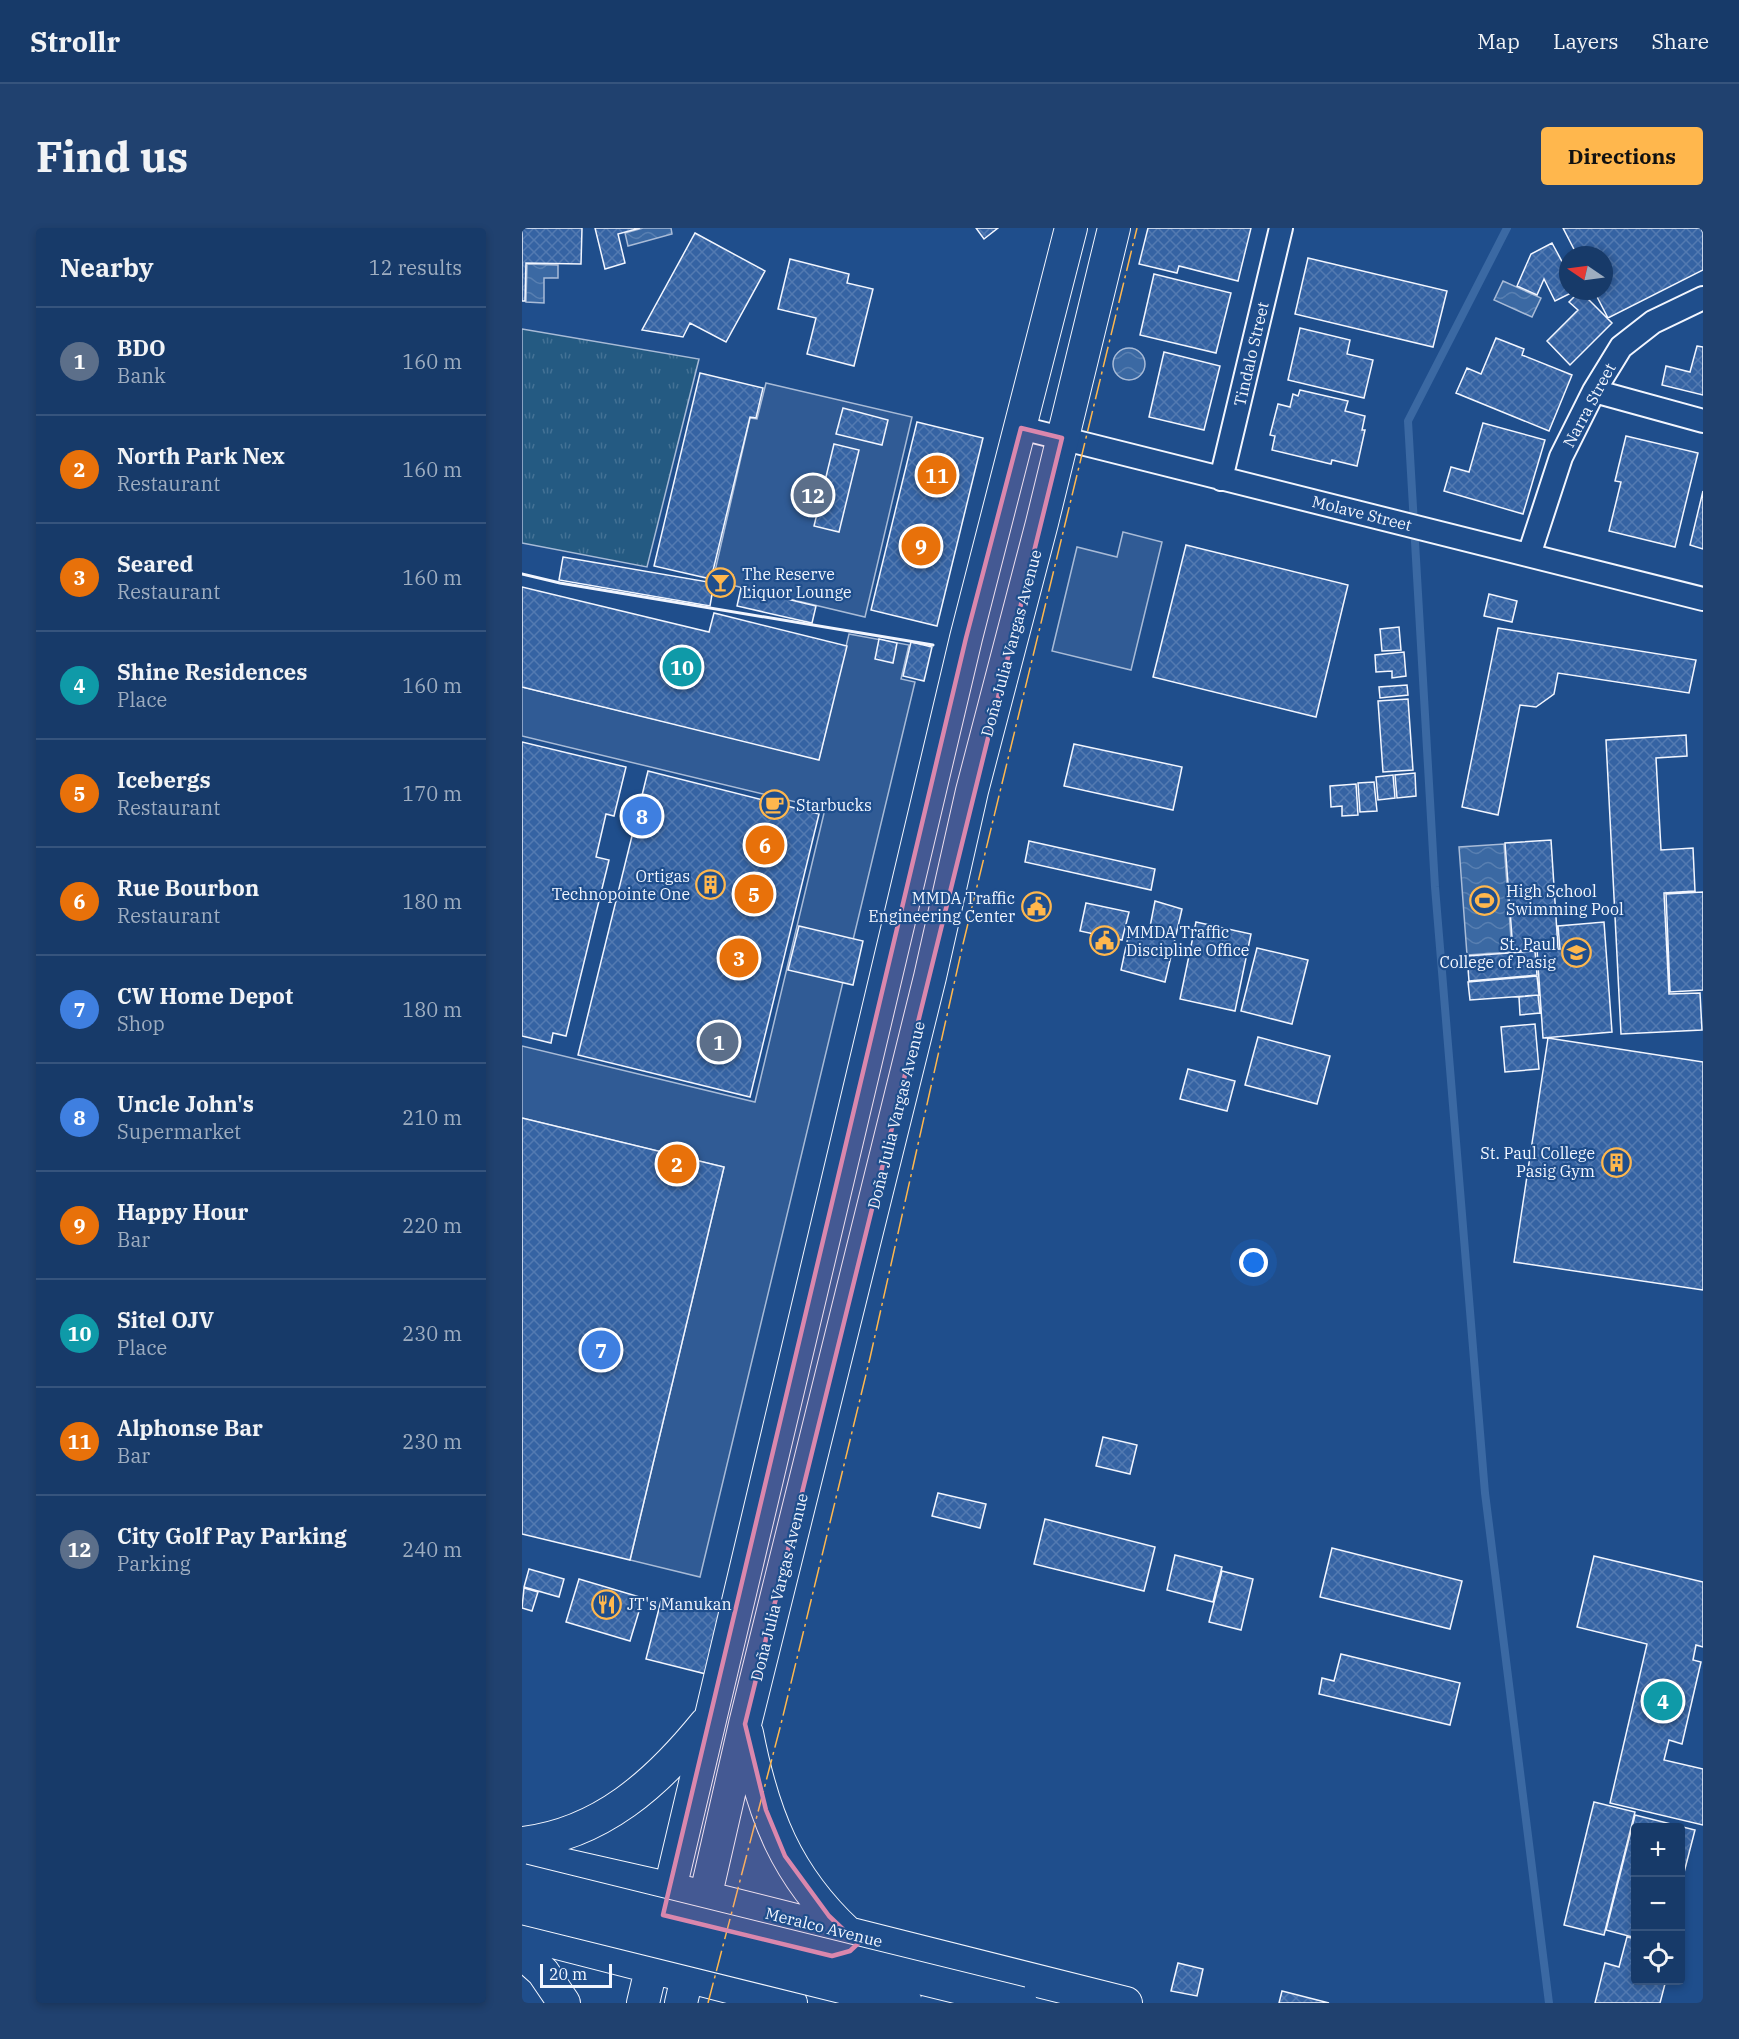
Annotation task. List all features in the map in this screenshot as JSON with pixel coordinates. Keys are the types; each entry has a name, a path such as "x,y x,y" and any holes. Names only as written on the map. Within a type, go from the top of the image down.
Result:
{"main road":[{"path":"643,2003 668,1888 966,638 1022,428 1071,228"},
{"name":"Doña Julia Vargas Avenue","path":"684,1990 745,1724 930,976 972,791 1114,228"},
{"path":"522,1843 573,1831 618,1809 661,1772 709,1719"},
{"path":"522,1871 542,1886 569,1896 699,1929 821,1957 850,1951 857,1936 806,1889 785,1856 766,1810 745,1724"},
{"name":"Meralco Avenue","path":"522,1856 705,1897 1126,2003"},
{"name":"Meralco Avenue","path":"522,1880 1022,2003"},
{"path":"522,1908 906,2003"},
{"path":"522,1934 652,1967 684,1990 791,2003"},
{"path":"522,1953 543,1972 564,2003"},
{"path":"936,2003 946,1983 972,1964"}],"street":[{"name":"Tindalo Street","path":"1221,479 1281,228"},
{"name":"Narra Street","path":"1529,555 1561,457 1594,391 1621,347 1653,322 1703,298"},
{"path":"1594,391 1703,421"},
{"name":"Molave Street","path":"1022,428 1703,599"}],"highlighted area":[{"path":"1021,428 1062,438 745,1724 766,1810 785,1856 829,1916 848,1934 865,1937 850,1951 832,1956 663,1915 966,638"}],"green space":[{"path":"522,329 699,359 647,567 522,543"}],"shaded area":[{"path":"766,383 912,417 865,617 731,585 733,575 715,571 750,418 757,419"},
{"path":"1123,532 1162,542 1131,670 1052,651 1077,547 1117,557"},
{"path":"849,634 909,645 901,679 915,682 700,1577 630,1560 724,1167 522,1118 522,1046 755,1102 825,809 522,736 522,687 819,759"}],"water":[{"path":"643,228 671,228 672,234 628,246 625,233"},
{"path":"527,264 558,265 558,278 544,278 544,303 526,302"},
{"path":"1503,281 1541,298 1532,317 1494,300"},
{"path":"1129,348 1141,352 1145,364 1141,376 1129,380 1117,376 1113,364 1117,352"},
{"name":"High School Swimming Pool","path":"1504,844 1512,952 1467,955 1459,847"}],"building":[{"path":"522,228 582,228 581,264 526,263 525,301 522,301"},
{"path":"595,228 640,228 618,234 625,263 605,269"},
{"path":"976,228 998,228 984,239"},
{"path":"1148,228 1251,228 1238,281 1179,266 1177,273 1139,264"},
{"path":"1563,228 1701,228 1703,270 1608,318 1599,300 1613,300 1613,246 1572,246"},
{"path":"695,233 765,271 726,342 690,323 683,337 642,330"},
{"path":"1552,243 1559,256 1559,299 1555,301 1544,279 1537,295 1517,286 1531,254"},
{"path":"1308,258 1447,291 1433,347 1295,314"},
{"path":"790,259 849,274 847,283 873,289 854,366 807,354 816,318 778,309"},
{"path":"1154,274 1231,293 1216,353 1140,335"},
{"path":"1589,300 1612,323 1570,365 1547,341 1578,310 1569,302"},
{"path":"1300,328 1350,340 1347,354 1373,360 1364,398 1288,380"},
{"path":"1496,338 1524,349 1522,355 1572,375 1549,431 1456,393 1467,368 1481,374"},
{"path":"1697,346 1703,347 1703,395 1662,385 1666,366 1690,372"},
{"path":"1164,352 1220,366 1204,430 1149,417"},
{"path":"700,373 763,388 756,418 750,417 711,579 654,566"},
{"path":"1300,390 1348,401 1345,411 1365,416 1362,430 1365,430 1357,466 1332,460 1331,464 1272,450 1275,436 1270,435 1278,404 1290,407 1293,394 1298,396"},
{"path":"843,408 888,420 882,445 836,434"},
{"path":"917,422 983,438 937,626 871,610"},
{"path":"1483,423 1545,440 1523,514 1444,491 1451,467 1469,472"},
{"path":"1626,436 1698,453 1675,547 1609,531 1621,482 1615,481"},
{"path":"834,444 859,450 839,532 814,526"},
{"path":"1703,491 1703,549 1690,545"},
{"path":"1186,545 1348,585 1316,717 1153,677"},
{"path":"563,557 714,583 710,606 559,580"},
{"path":"522,587 709,632 714,613 847,646 819,760 522,687"},
{"path":"741,588 816,606 812,623 737,606"},
{"path":"1489,594 1517,601 1512,622 1484,616"},
{"path":"1399,627 1401,650 1382,651 1380,629"},
{"path":"1498,628 1696,660 1689,693 1558,673 1554,694 1536,707 1520,705 1498,815 1462,807"},
{"path":"879,639 897,643 893,663 875,659"},
{"path":"911,642 932,647 924,681 903,676"},
{"path":"1404,652 1406,676 1392,678 1392,671 1376,672 1375,655"},
{"path":"1407,685 1408,695 1380,698 1379,687"},
{"path":"1408,699 1413,770 1383,772 1378,701"},
{"path":"1686,735 1687,756 1656,758 1661,850 1693,848 1695,891 1664,893 1669,994 1700,993 1702,1030 1621,1034 1606,740"},
{"path":"522,742 626,767 614,816 606,814 596,857 609,860 566,1036 553,1033 551,1043 522,1036"},
{"path":"1074,744 1182,767 1173,810 1064,786"},
{"name":"Ortigas Technopointe One","path":"648,771 819,814 750,1097 578,1055"},
{"path":"1415,773 1416,796 1397,798 1395,775"},
{"path":"1393,775 1395,798 1378,800 1376,777"},
{"path":"1374,782 1377,811 1360,812 1358,783"},
{"path":"1356,784 1358,815 1342,816 1342,806 1331,807 1330,786"},
{"path":"1551,840 1558,948 1513,951 1505,843"},
{"path":"1029,841 1155,869 1151,890 1025,862"},
{"path":"1703,892 1703,990 1670,992 1666,894"},
{"path":"1155,901 1182,909 1165,982 1121,970 1130,928 1149,932"},
{"path":"1086,903 1129,912 1122,940 1080,931"},
{"path":"1196,922 1251,934 1235,1011 1180,999"},
{"path":"1604,922 1612,1032 1543,1038 1537,950 1560,949 1558,926"},
{"path":"799,926 863,941 853,985 788,970"},
{"path":"1257,948 1308,960 1292,1024 1241,1011"},
{"path":"1535,951 1537,975 1469,981 1467,956"},
{"path":"1537,976 1539,995 1470,1000 1468,982"},
{"path":"1538,995 1540,1013 1520,1015 1519,997"},
{"path":"1535,1024 1539,1069 1505,1072 1501,1027"},
{"path":"1258,1037 1330,1056 1317,1104 1245,1085"},
{"name":"St. Paul College Pasig Gym","path":"1548,1038 1703,1062 1703,1290 1514,1262"},
{"path":"1188,1069 1235,1081 1227,1111 1180,1099"},
{"path":"522,1118 724,1167 630,1560 522,1534"},
{"path":"1103,1437 1137,1445 1130,1474 1096,1466"},
{"path":"938,1493 986,1504 980,1528 932,1516"},
{"path":"1045,1519 1155,1547 1144,1591 1034,1564"},
{"path":"1332,1548 1462,1581 1450,1629 1320,1597"},
{"path":"1175,1555 1222,1567 1213,1602 1167,1590"},
{"path":"1594,1556 1703,1582 1703,1647 1696,1645 1693,1660 1701,1662 1682,1744 1669,1740 1664,1760 1703,1769 1703,1825 1610,1803 1647,1644 1577,1627"},
{"path":"529,1569 564,1579 559,1597 524,1587"},
{"path":"1222,1571 1253,1579 1241,1630 1209,1622"},
{"path":"579,1579 643,1598 630,1641 566,1622"},
{"path":"524,1588 538,1592 532,1611 522,1608"},
{"path":"662,1597 722,1612 706,1674 646,1659"},
{"path":"1341,1654 1460,1683 1450,1725 1319,1694 1322,1678 1334,1681"},
{"path":"1594,1802 1635,1812 1604,1935 1564,1925"},
{"path":"1635,1815 1667,1823 1633,1823"},
{"path":"1685,1828 1695,1830 1685,1869"},
{"path":"1631,1831 1631,1937 1606,1930"},
{"path":"1627,1937 1631,1938 1631,1985 1665,1985 1660,2003 1595,2003 1605,1963 1619,1967"},
{"path":"1178,1963 1203,1969 1197,1996 1171,1991"},
{"path":"1282,1991 1329,2003 1279,2003"}],"waterway":[{"path":"1507,228 1408,421 1435,887 1485,1493 1549,2003"}],"wall":[{"path":"522,574 560,583 933,645"}],"power":[{"path":"708,2003 781,1724 870,1358 963,944 1137,228"}],"place":[{"name":"Alphonse Bar","path":"937,475"},
{"name":"City Golf Pay Parking","path":"813,495"},
{"name":"Happy Hour","path":"921,546"},
{"name":"The Reserve Liquor Lounge","path":"721,583"},
{"name":"Sitel OJV","path":"682,667"},
{"name":"Starbucks","path":"775,805"},
{"name":"Uncle John's","path":"642,816"},
{"name":"Rue Bourbon","path":"765,845"},
{"name":"Ortigas Technopointe One","path":"711,885"},
{"name":"Icebergs","path":"754,894"},
{"name":"High School Swimming Pool","path":"1485,900"},
{"name":"MMDA Traffic Engineering Center","path":"1036,907"},
{"name":"MMDA Traffic Discipline Office","path":"1105,941"},
{"name":"St. Paul College of Pasig","path":"1577,953"},
{"name":"Seared","path":"739,958"},
{"name":"BDO","path":"719,1042"},
{"name":"St. Paul College Pasig Gym","path":"1616,1162"},
{"name":"North Park Nex","path":"677,1164"},
{"name":"CW Home Depot","path":"601,1350"},
{"name":"JT's Manukan","path":"606,1604"},
{"name":"Shine Residences","path":"1663,1701"}]}
